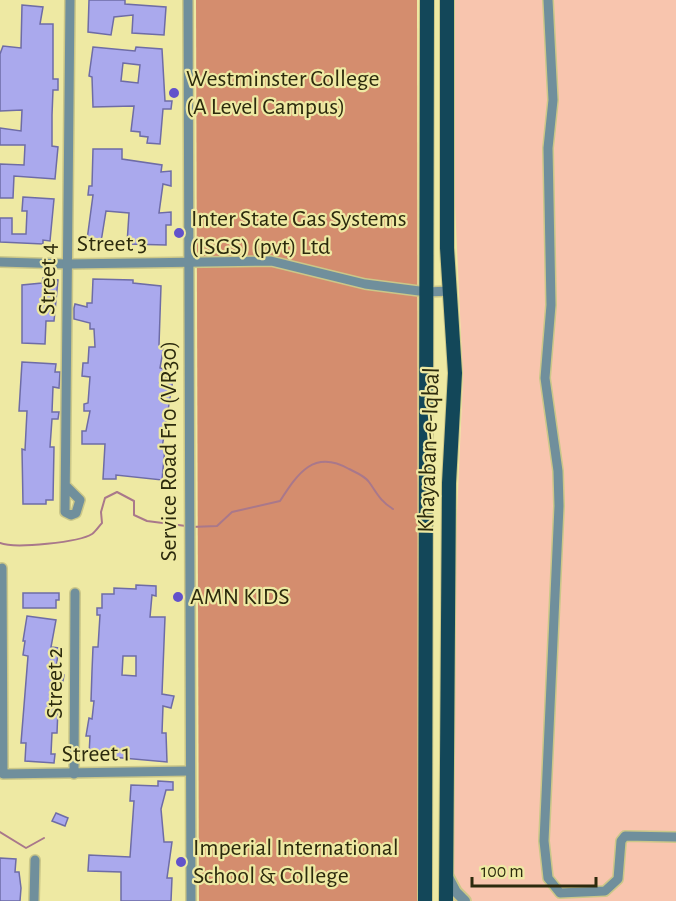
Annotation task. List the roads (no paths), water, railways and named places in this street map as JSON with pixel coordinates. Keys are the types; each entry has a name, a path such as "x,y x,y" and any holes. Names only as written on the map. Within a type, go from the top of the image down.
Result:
{"main road":[{"name":"Khayaban-e-Iqbal","path":"424,901 427,0"},
{"name":"Khayaban-e-Iqbal","path":"446,901 449,483 455,373 447,248 447,0"}],"street":[{"name":"Street 4","path":"67,487 80,500 78,509 71,515 65,512 69,0"},
{"name":"Service Road F10 (VR30)","path":"188,0 191,901"},
{"path":"548,0 554,100 548,148 551,305 545,378 558,471 559,506 544,841 548,878 554,889 560,892 604,891 618,879 621,841 625,836 676,837"},
{"name":"Street 3","path":"0,262 68,264 271,261 365,284 426,292 450,291"},
{"name":"Street 1","path":"2,568 3,774 189,771"},
{"name":"Street 2","path":"74,774 75,593"},
{"path":"34,901 35,860"},
{"path":"446,872 456,892 465,901"}],"waterway":[{"path":"191,527 217,526 232,512 280,501 293,481 308,467 326,462 337,463 362,476 382,500 393,509"},
{"path":"0,543 8,545 47,544 75,540 92,534 102,523 101,512 105,498 117,492 134,501 134,515 147,521 186,526"},
{"path":"0,832 26,848 44,838"}],"place":[{"name":"Westminster College (A Level Campus)","path":"174,93"},
{"name":"Inter State Gas Systems (ISGS) (pvt) Ltd","path":"179,233"},
{"name":"AMN KIDS","path":"178,597"},
{"name":"Imperial International School & College","path":"181,862"}]}
